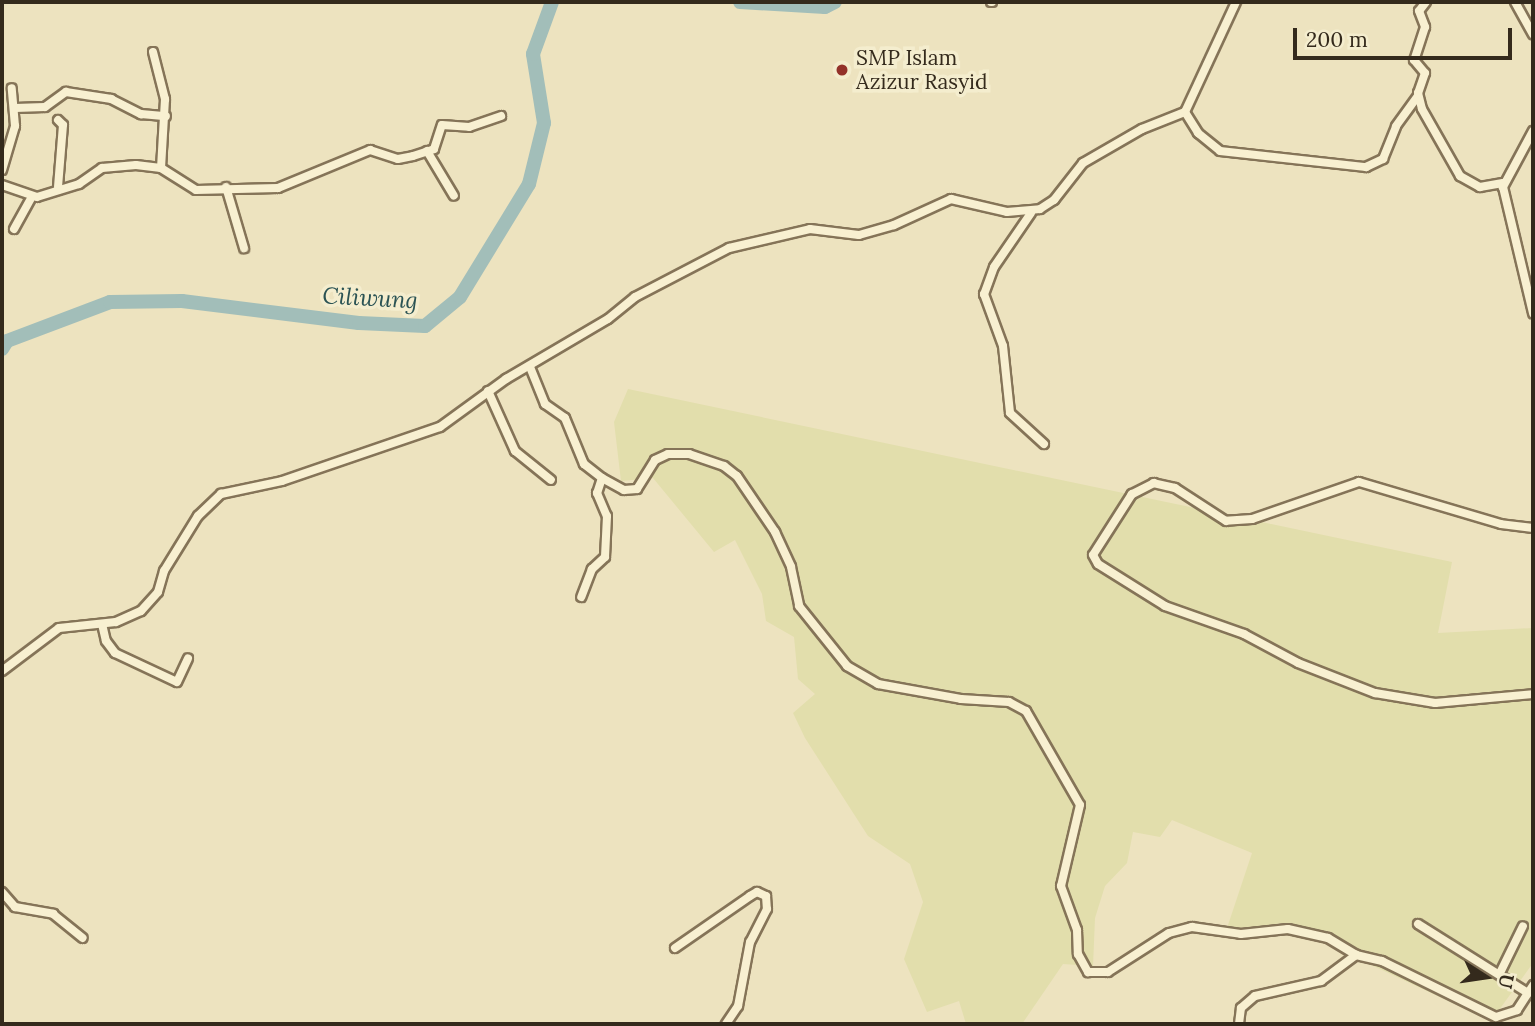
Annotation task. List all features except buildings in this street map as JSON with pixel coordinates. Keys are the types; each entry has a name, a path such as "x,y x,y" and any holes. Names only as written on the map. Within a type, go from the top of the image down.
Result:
{"street":[{"path":"1044,444 1010,413 1003,346 984,295 991,272 1031,213 1054,200 1071,173 1086,161 1148,126 1185,112 1236,2"},
{"path":"1185,112 1198,133 1220,151 1366,167 1383,159 1396,126 1418,96 1425,73 1414,60 1425,27 1419,11 1426,2"},
{"path":"1515,2 1533,34"},
{"path":"153,52 166,116 161,168"},
{"path":"2,170 13,132 15,108 12,88"},
{"path":"15,108 45,107 66,92 111,99 141,114 166,116"},
{"path":"1418,96 1461,176 1480,187 1503,183"},
{"path":"14,229 32,197 58,187 79,184 105,167 161,168 191,189 288,187 370,150 398,159 427,151 435,146 442,125 469,127 500,116"},
{"path":"58,120 63,125 58,187"},
{"path":"1533,131 1503,183 1533,313"},
{"path":"427,151 454,196"},
{"path":"2,185 32,197"},
{"path":"226,187 244,248"},
{"path":"2,671 59,628 103,624 130,617 150,601 192,525 221,494 282,481 429,432 657,283 734,246 810,229 859,235 894,225 951,199 998,211 1031,213"},
{"path":"530,367 545,404 565,418 584,464 624,490 637,489 655,460 668,454 690,454 724,466 737,476 775,532 791,567 797,603 847,666 874,683 942,697 1009,702 1026,711 1080,805 1061,886 1077,930 1079,958 1087,972 1108,972 1169,933 1192,927 1237,934 1282,928 1328,938 1356,955 1382,961 1496,1017 1517,1010 1533,985"},
{"path":"488,391 515,452 551,480"},
{"path":"581,597 592,569 605,557 607,516 597,493 602,478"},
{"path":"1533,528 1501,524 1359,482 1252,519 1226,521 1175,488 1154,483 1132,494 1093,555 1098,564 1165,606 1235,630 1298,663 1384,696 1435,704 1533,694"},
{"path":"103,624 106,642 115,653 177,681 188,658"},
{"path":"2,892 15,907 53,915 83,938"},
{"path":"675,948 757,892 766,896 767,909 750,942 738,1006 726,1024"},
{"path":"1418,924 1500,972 1528,993"},
{"path":"1500,972 1523,926"},
{"path":"1239,1024 1241,1009 1255,996 1321,981 1356,955"}],"shaded area":[{"path":"628,389 1452,562 1438,633 1533,628 1533,963 1491,1021 1348,954 1329,937 1282,923 1226,931 1252,853 1172,820 1160,837 1133,832 1127,863 1105,886 1095,918 1093,966 1063,964 1022,1024 966,1024 959,1001 927,1012 904,959 923,902 910,864 868,836 805,738 793,713 815,694 798,679 794,637 766,621 762,594 735,540 714,552 653,478 621,481 614,422"}],"waterway":[{"name":"Ciliwung","path":"2,349 7,341 110,302 182,301 359,323 425,326 460,297 529,184 544,123 533,54 552,2"},
{"name":"Ciliwung","path":"740,2 825,7 835,2"}],"place":[{"name":"SMP Islam Azizur Rasyid","path":"842,70"}]}
